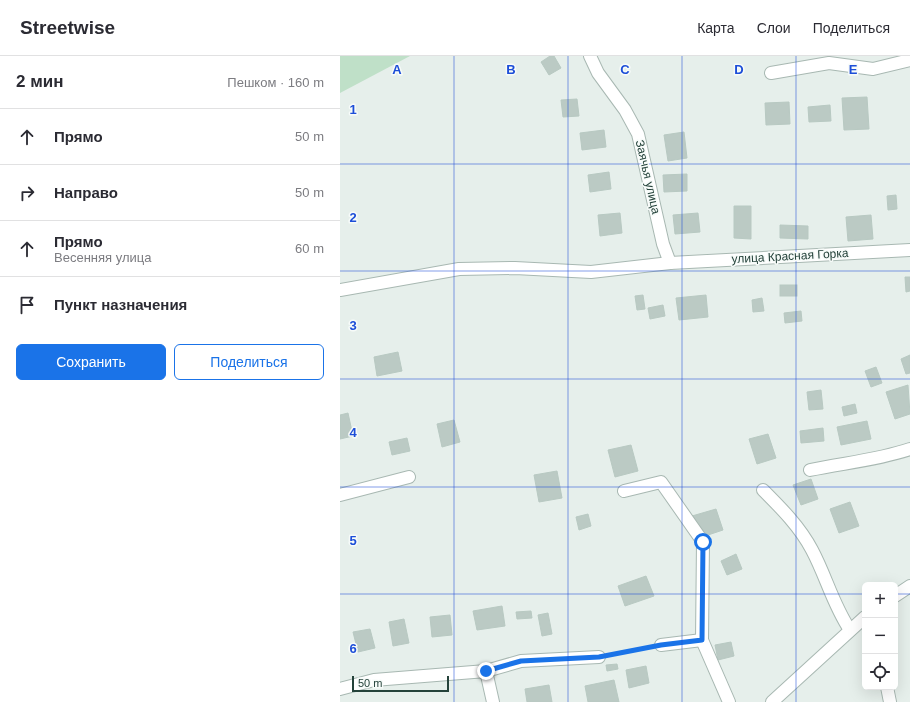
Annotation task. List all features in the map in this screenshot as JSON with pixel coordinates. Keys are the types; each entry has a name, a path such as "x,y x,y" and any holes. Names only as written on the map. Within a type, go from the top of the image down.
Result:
{"street":[{"name":"Заячья улица","path":"590,56 598,73 625,110 638,134 663,244 670,263"},
{"path":"771,73 829,63 873,69 910,60"},
{"name":"улица Красная Горка","path":"340,290 459,269 515,268 591,272 670,263 910,250"},
{"path":"810,470 854,461 892,456 910,450"},
{"path":"340,495 409,477"},
{"path":"624,491 661,482 703,542 702,640 729,702"},
{"path":"763,490 787,515 812,549 839,614 850,630"},
{"path":"898,594 910,586"},
{"path":"772,702 864,618"},
{"path":"661,645 702,640"},
{"path":"340,689 374,680 486,671 521,661 599,657"},
{"path":"486,671 493,702"},
{"path":"888,690 890,702"}],"path":[{"path":"599,657 661,645"}],"green space":[{"path":"340,56 410,56 340,93"}],"building":[{"path":"550,56 554,56 561,68 549,75 541,62"},
{"path":"867,97 869,129 844,130 842,98"},
{"path":"577,99 579,116 563,117 561,100"},
{"path":"789,102 790,124 766,125 765,103"},
{"path":"830,105 831,121 809,122 808,107"},
{"path":"604,130 606,147 582,150 580,133"},
{"path":"684,132 687,158 668,161 664,135"},
{"path":"609,172 611,189 590,192 588,175"},
{"path":"687,174 687,191 664,192 663,175"},
{"path":"896,195 897,209 888,210 887,196"},
{"path":"734,206 751,206 751,239 734,238"},
{"path":"620,213 622,233 600,236 598,215"},
{"path":"698,213 700,232 675,234 673,215"},
{"path":"871,215 873,239 848,241 846,217"},
{"path":"780,225 808,226 808,239 780,238"},
{"path":"905,277 910,277 910,291 906,292"},
{"path":"780,285 797,285 797,296 780,296"},
{"path":"643,295 645,309 637,310 635,296"},
{"path":"706,295 708,317 679,320 676,298"},
{"path":"762,298 764,311 753,312 752,300"},
{"path":"663,305 665,316 650,319 648,308"},
{"path":"801,311 802,321 785,323 784,313"},
{"path":"398,352 402,371 377,376 374,357"},
{"path":"910,355 910,373 906,374 901,359"},
{"path":"876,367 882,383 871,387 865,371"},
{"path":"908,385 910,414 895,419 886,392"},
{"path":"821,390 823,409 809,410 807,392"},
{"path":"855,404 857,413 844,416 842,407"},
{"path":"348,413 353,436 340,439 340,415"},
{"path":"454,420 460,442 442,447 437,424"},
{"path":"867,421 871,439 841,445 837,427"},
{"path":"823,428 824,441 801,443 800,431"},
{"path":"768,434 776,458 757,464 749,439"},
{"path":"407,438 410,451 392,455 389,442"},
{"path":"631,445 638,471 615,477 608,450"},
{"path":"557,471 562,498 539,502 534,475"},
{"path":"811,479 818,499 801,505 793,485"},
{"path":"850,502 859,526 839,533 830,509"},
{"path":"716,509 723,530 699,538 692,516"},
{"path":"588,514 591,526 579,530 576,517"},
{"path":"736,554 742,569 727,575 721,561"},
{"path":"646,576 654,596 625,606 618,586"},
{"path":"502,606 505,626 477,630 473,611"},
{"path":"531,611 532,618 517,619 516,612"},
{"path":"548,613 552,634 542,636 538,615"},
{"path":"450,615 452,635 432,637 430,617"},
{"path":"404,619 409,643 393,646 389,622"},
{"path":"370,629 375,648 358,652 353,632"},
{"path":"731,642 734,656 718,660 715,645"},
{"path":"617,664 618,669 607,671 606,665"},
{"path":"646,666 649,683 629,688 626,670"},
{"path":"614,680 619,702 588,702 585,686"},
{"path":"549,685 552,702 527,702 525,689"}],"route":[{"path":"486,671 521,661 599,657 661,645 702,640 703,542"}]}
